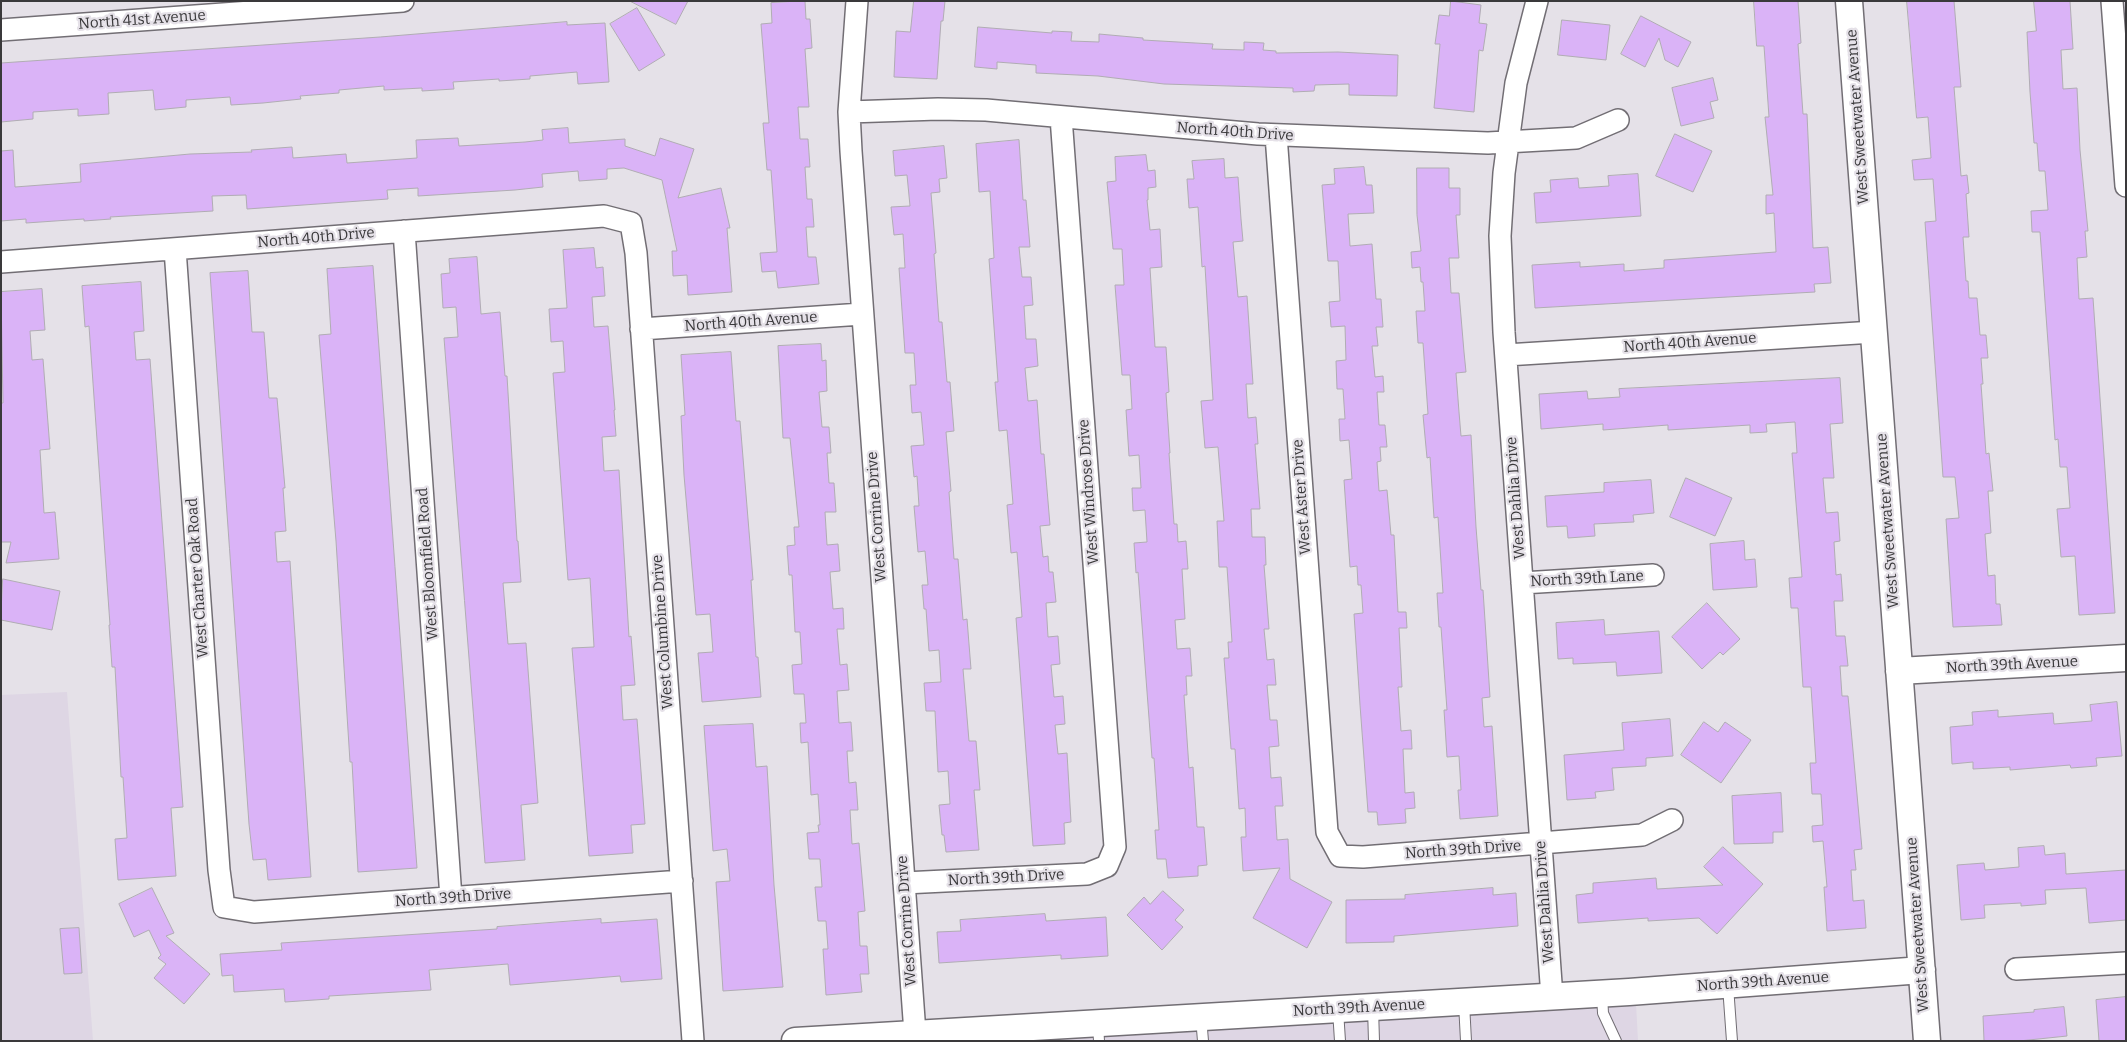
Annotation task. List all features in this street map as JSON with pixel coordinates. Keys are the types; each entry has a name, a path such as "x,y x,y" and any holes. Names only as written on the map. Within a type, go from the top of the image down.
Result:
{"street":[{"name":"North 41st Avenue","path":"1,30 160,10 403,1"},
{"name":"West Corrine Drive","path":"857,1 849,112 862,314 916,1037"},
{"name":"West Dahlia Drive","path":"1537,1 1516,83 1508,142 1500,236 1506,355 1552,997"},
{"name":"West Sweetwater Avenue","path":"1849,1 1927,1041"},
{"path":"2112,1 2126,186"},
{"name":"North 40th Drive","path":"849,112 938,109 986,110 1276,135 1508,142 1576,138 1618,120"},
{"name":"West Windrose Drive","path":"1061,117 1115,847 1107,866"},
{"name":"West Aster Drive","path":"1276,135 1327,832 1340,856"},
{"name":"North 40th Drive","path":"1,262 604,216 631,223"},
{"name":"West Columbine Drive","path":"631,223 636,253 694,1041"},
{"name":"West Bloomfield Road","path":"404,231 451,898"},
{"name":"West Charter Oak Road","path":"175,250 218,851 224,907"},
{"name":"North 40th Avenue","path":"641,330 862,314"},
{"name":"North 40th Avenue","path":"1506,355 1874,332"},
{"name":"North 39th Lane","path":"1522,583 1652,575"},
{"name":"North 39th Avenue","path":"1899,671 2126,658"},
{"name":"North 39th Drive","path":"1340,856 1363,857 1642,836 1672,820"},
{"name":"North 39th Drive","path":"904,883 1087,874 1107,866"},
{"name":"North 39th Drive","path":"224,907 254,912 682,881"},
{"path":"2016,970 2126,963"},
{"name":"North 39th Avenue","path":"796,1041 1202,1029 1338,1009 1602,994 1922,970"}],"lane":[{"path":"1728,985 1732,1041"},
{"path":"1602,994 1603,1014 1616,1041"},
{"path":"1464,1002 1466,1041"},
{"path":"1373,1007 1374,1041"},
{"path":"1338,1009 1340,1041"}],"shaded area":[{"path":"67,692 93,1041 1,1041 1,695"},
{"path":"1636,1003 1638,1041 1038,1041 1364,1019"}],"building":[{"path":"630,1 688,1 676,24"},
{"path":"805,1 806,19 810,19 812,48 805,49 809,107 798,107 800,139 808,139 810,167 805,167 807,199 812,199 814,227 806,227 808,257 816,257 819,284 778,288 776,271 762,272 760,253 777,252 771,170 767,170 763,123 769,123 761,24 772,23 771,3"},
{"path":"914,1 945,1 943,21 941,21 937,79 894,77 896,31 910,32"},
{"path":"1451,1 1481,5 1479,23 1487,24 1483,51 1479,50 1474,112 1434,108 1440,44 1435,44 1439,15 1449,16"},
{"path":"1754,1 1798,1 1801,43 1798,44 1803,114 1807,114 1813,248 1828,247 1831,283 1814,284 1815,292 1535,308 1532,265 1580,262 1580,267 1624,264 1624,271 1664,268 1664,260 1776,252 1774,213 1766,214 1766,195 1773,195 1765,117 1769,117 1764,46 1757,46"},
{"path":"1907,1 1954,1 1961,87 1954,87 1961,176 1967,175 1969,193 1966,194 1969,237 1963,237 1966,281 1968,281 1969,298 1977,298 1980,335 1986,335 1988,358 1981,358 1983,384 1981,384 1986,454 1989,453 1993,491 1988,491 1991,533 1985,534 1988,576 1995,575 1996,604 2000,604 2002,625 1953,627 1946,519 1959,518 1955,477 1943,477 1925,222 1936,221 1933,179 1914,180 1912,160 1931,158 1928,117 1917,118"},
{"path":"2034,1 2070,1 2073,49 2061,50 2063,89 2077,88 2080,150 2088,231 2085,231 2087,257 2077,258 2079,299 2093,298 2115,613 2079,615 2075,556 2061,557 2057,509 2070,508 2067,467 2060,467 2058,439 2055,440 2040,232 2032,232 2031,211 2048,210 2045,171 2039,171 2037,143 2034,143 2030,92 2027,32 2036,31"},
{"path":"637,8 665,55 639,71 610,24"},
{"path":"1641,16 1691,42 1678,67 1665,60 1659,38 1645,67 1621,54"},
{"path":"1562,20 1610,25 1606,60 1558,55"},
{"path":"567,22 567,25 605,23 609,82 578,84 577,72 530,76 530,79 453,82 454,89 422,91 422,88 384,90 384,86 339,90 339,93 300,96 301,99 263,103 231,105 230,97 186,100 186,107 155,110 153,90 108,93 109,114 78,116 78,109 33,112 33,119 1,122 1,63"},
{"path":"978,27 1052,33 1052,31 1072,32 1071,41 1099,42 1099,34 1143,38 1143,40 1213,44 1212,49 1244,50 1244,42 1264,43 1263,50 1276,51 1276,53 1338,52 1398,55 1397,96 1349,95 1349,84 1315,85 1314,91 1293,92 1293,88 1164,84 1098,76 1036,73 1036,65 997,62 997,69 975,67"},
{"path":"1713,78 1718,100 1710,102 1714,118 1681,126 1672,88"},
{"path":"568,128 569,143 625,139 625,146 655,156 660,138 694,149 678,198 721,188 730,228 727,228 732,292 688,295 687,275 673,276 672,251 677,251 662,180 624,168 607,169 607,179 579,181 578,171 542,174 543,187 515,190 418,196 418,188 387,190 388,199 247,209 246,195 212,196 213,211 110,217 111,219 84,221 84,219 26,223 26,219 1,221 1,151 13,150 15,187 81,182 80,164 190,154 252,152 251,150 292,147 293,158 346,154 347,163 417,158 416,140 458,138 459,146 525,142 543,140 542,130"},
{"path":"1675,134 1712,151 1693,192 1656,176"},
{"path":"1019,140 1023,200 1026,200 1030,247 1019,247 1022,277 1031,277 1033,305 1024,306 1026,339 1036,339 1038,366 1025,368 1028,401 1037,400 1041,454 1044,454 1050,525 1040,526 1043,557 1048,556 1049,572 1053,572 1056,602 1046,603 1048,637 1058,636 1060,664 1051,665 1054,697 1063,696 1065,724 1055,725 1058,754 1067,753 1071,822 1064,823 1065,844 1033,846 1016,618 1022,617 1017,552 1011,553 1007,505 1013,504 1007,430 999,431 995,382 998,382 989,259 994,258 990,191 979,192 976,144"},
{"path":"944,146 947,178 939,179 940,192 931,193 936,253 934,254 939,322 942,322 947,382 950,382 954,431 946,432 954,559 958,559 963,620 967,619 971,669 963,669 969,741 976,741 980,790 974,790 979,850 946,852 939,805 950,804 948,771 938,772 935,711 926,711 924,683 941,682 939,650 929,651 922,585 928,585 925,551 918,552 914,506 919,506 917,476 914,477 911,446 924,445 921,412 912,413 910,385 916,385 914,353 905,353 899,268 905,268 903,234 894,235 891,207 910,206 907,175 895,176 893,151"},
{"path":"1146,155 1148,171 1155,170 1156,187 1148,188 1147,200 1150,230 1160,229 1162,267 1150,268 1155,347 1166,347 1169,392 1166,393 1174,524 1177,524 1178,542 1186,541 1188,569 1182,569 1185,619 1175,620 1177,649 1190,648 1192,676 1186,676 1187,695 1184,695 1189,768 1193,767 1197,827 1204,827 1207,865 1198,866 1198,876 1168,878 1166,859 1157,859 1155,830 1159,830 1154,758 1152,758 1138,572 1136,573 1134,543 1147,542 1145,510 1133,511 1132,488 1141,488 1139,455 1129,456 1126,410 1132,409 1130,375 1122,375 1115,285 1124,285 1122,249 1113,249 1107,182 1116,181 1115,157"},
{"path":"1224,159 1225,178 1238,177 1243,241 1233,242 1238,297 1247,296 1253,384 1246,384 1248,418 1256,417 1258,444 1255,444 1260,509 1251,509 1252,537 1265,537 1266,565 1264,565 1269,629 1264,629 1267,660 1274,659 1276,685 1267,685 1270,720 1277,720 1279,746 1269,747 1271,778 1281,777 1283,806 1275,806 1277,840 1288,839 1290,879 1332,902 1307,948 1253,918 1280,868 1243,871 1241,837 1246,837 1245,808 1239,809 1235,749 1231,749 1224,658 1229,658 1228,642 1232,642 1227,567 1219,567 1217,521 1224,521 1218,447 1205,448 1201,401 1213,400 1205,266 1202,267 1198,207 1189,208 1187,179 1194,179 1192,161"},
{"path":"1364,167 1366,185 1372,185 1374,213 1348,214 1350,246 1372,244 1376,299 1381,299 1383,327 1376,327 1378,346 1372,346 1375,377 1383,376 1384,392 1377,392 1379,425 1385,425 1387,447 1380,447 1381,461 1377,462 1379,491 1387,490 1391,535 1394,535 1398,612 1406,612 1407,628 1399,628 1402,687 1398,687 1401,731 1411,730 1412,749 1403,749 1405,793 1414,792 1415,808 1405,809 1406,823 1378,825 1377,812 1368,812 1354,614 1363,613 1361,585 1358,585 1357,566 1350,567 1344,480 1352,479 1349,440 1340,441 1339,419 1345,419 1343,389 1337,389 1336,361 1346,360 1345,326 1331,327 1329,302 1340,301 1338,261 1328,261 1322,185 1335,184 1334,169"},
{"path":"1417,168 1449,168 1449,188 1460,188 1460,215 1456,215 1459,258 1449,258 1451,293 1459,293 1466,372 1456,373 1461,436 1471,435 1476,527 1481,590 1483,590 1490,697 1482,698 1484,727 1492,726 1498,816 1460,819 1458,790 1461,790 1459,756 1447,757 1444,710 1447,710 1437,593 1443,593 1438,517 1434,518 1430,457 1427,458 1423,415 1428,414 1423,343 1418,343 1416,311 1425,311 1423,282 1421,282 1420,267 1412,268 1411,252 1421,251 1417,215"},
{"path":"1638,174 1641,216 1536,223 1534,193 1551,192 1550,180 1578,178 1579,188 1609,186 1608,176"},
{"path":"594,248 596,268 603,267 605,296 592,297 594,327 608,326 615,410 616,436 602,437 604,471 619,470 629,637 631,636 635,685 621,686 623,720 637,719 645,824 631,825 633,853 589,856 572,648 594,647 590,578 568,580 553,373 565,372 563,341 551,342 549,309 567,308 563,250"},
{"path":"477,257 481,314 500,312 505,376 507,376 521,582 503,583 508,644 526,643 538,803 521,805 525,860 485,863 444,338 458,337 456,307 443,308 441,274 450,273 449,259"},
{"path":"373,266 417,868 358,872 336,541 319,335 331,334 327,269"},
{"path":"248,271 252,332 264,332 269,398 277,398 285,488 283,488 286,531 275,532 277,562 290,561 311,877 268,880 266,859 253,860 249,824 210,273"},
{"path":"141,282 144,331 134,332 136,360 150,359 183,807 171,808 176,876 118,880 115,839 127,838 123,777 121,777 115,667 112,667 89,326 85,327 82,286"},
{"path":"42,289 45,330 30,331 32,360 43,359 50,449 40,450 44,513 55,512 59,559 6,563 11,542 1,542 1,403 3,403 1,292"},
{"path":"821,344 822,361 826,360 827,391 819,392 822,427 829,427 831,453 827,453 829,483 834,483 836,512 825,512 827,545 838,544 840,571 830,572 833,609 843,608 844,629 837,629 840,665 847,664 849,690 837,691 839,723 851,722 853,751 847,751 849,783 856,782 858,810 850,810 852,844 859,843 865,911 858,912 860,946 867,946 869,974 860,974 862,992 826,995 823,949 828,949 826,921 818,921 815,887 822,887 820,859 809,859 807,833 819,832 818,794 811,795 808,742 801,743 800,723 806,723 804,694 794,694 792,665 802,664 800,632 795,632 792,575 789,575 787,546 795,545 794,527 799,527 790,438 783,438 778,346"},
{"path":"731,352 736,421 740,421 753,580 751,580 756,657 758,657 761,697 702,702 698,653 713,652 710,614 696,615 684,475 681,416 685,415 681,355"},
{"path":"1840,378 1843,423 1830,424 1834,478 1823,478 1826,513 1838,512 1840,541 1834,542 1836,575 1841,574 1843,601 1834,601 1836,636 1845,636 1848,666 1840,666 1842,696 1848,696 1862,849 1854,850 1856,870 1851,870 1853,901 1864,900 1866,928 1827,931 1824,887 1827,887 1823,841 1813,842 1812,826 1823,825 1821,794 1812,794 1810,763 1816,763 1811,687 1803,687 1798,608 1791,608 1789,578 1802,577 1792,453 1797,453 1795,422 1766,424 1767,432 1750,433 1750,425 1668,430 1668,425 1603,430 1603,424 1541,429 1539,394 1587,391 1588,399 1620,397 1619,389"},
{"path":"1686,478 1732,498 1715,536 1670,517"},
{"path":"1651,480 1654,513 1633,515 1634,522 1594,524 1595,536 1568,538 1567,526 1547,527 1545,496 1604,492 1604,483"},
{"path":"1744,541 1745,560 1755,559 1757,587 1713,590 1710,544"},
{"path":"3,579 60,591 52,630 1,620"},
{"path":"1707,603 1740,639 1723,655 1720,652 1702,669 1672,637"},
{"path":"1604,620 1605,635 1659,631 1662,673 1617,676 1616,662 1573,664 1573,658 1558,659 1556,623"},
{"path":"2117,702 2122,756 2096,758 2097,766 2071,768 2070,765 2010,770 2010,767 1973,769 1973,762 1952,764 1950,727 1973,725 1972,712 1998,710 1998,717 2053,713 2054,724 2092,721 2090,705"},
{"path":"1670,719 1673,756 1646,758 1646,766 1612,768 1614,790 1595,792 1596,798 1567,800 1564,755 1624,750 1622,723"},
{"path":"1704,722 1718,732 1725,722 1751,740 1721,783 1681,755"},
{"path":"753,724 756,767 767,766 774,885 783,987 723,991 716,882 730,881 727,849 713,851 704,726"},
{"path":"1781,793 1783,832 1773,832 1773,843 1734,844 1732,796"},
{"path":"2044,846 2045,855 2065,853 2066,874 2126,870 2126,920 2089,923 2086,888 2045,890 2046,904 2021,906 2021,903 1984,905 1985,918 1961,920 1957,865 1984,863 1985,870 2019,867 2018,848"},
{"path":"1723,847 1763,884 1717,934 1699,918 1648,921 1648,918 1578,923 1576,895 1593,893 1593,883 1656,878 1657,889 1723,885 1704,867"},
{"path":"152,888 174,933 166,936 210,974 184,1004 154,978 166,964 158,958 161,955 149,930 134,937 119,904"},
{"path":"1493,888 1493,895 1516,893 1518,926 1394,936 1394,942 1346,943 1346,900 1405,899 1405,895"},
{"path":"1163,891 1184,910 1175,920 1183,927 1162,950 1127,915 1144,897 1150,904"},
{"path":"1045,914 1046,921 1106,917 1108,956 1061,959 1061,955 939,963 937,932 961,931 960,920"},
{"path":"601,919 601,923 657,919 662,979 621,982 620,976 510,985 508,964 429,970 431,990 329,996 329,999 285,1002 284,989 234,992 233,975 222,976 220,954 282,950 281,943 497,929 497,927"},
{"path":"79,928 82,973 64,974 60,929"},
{"path":"2126,997 2126,1041 2099,1041 2096,1000"},
{"path":"2064,1007 2067,1036 2019,1041 1984,1041 1983,1016 2034,1012 2034,1010"}]}
